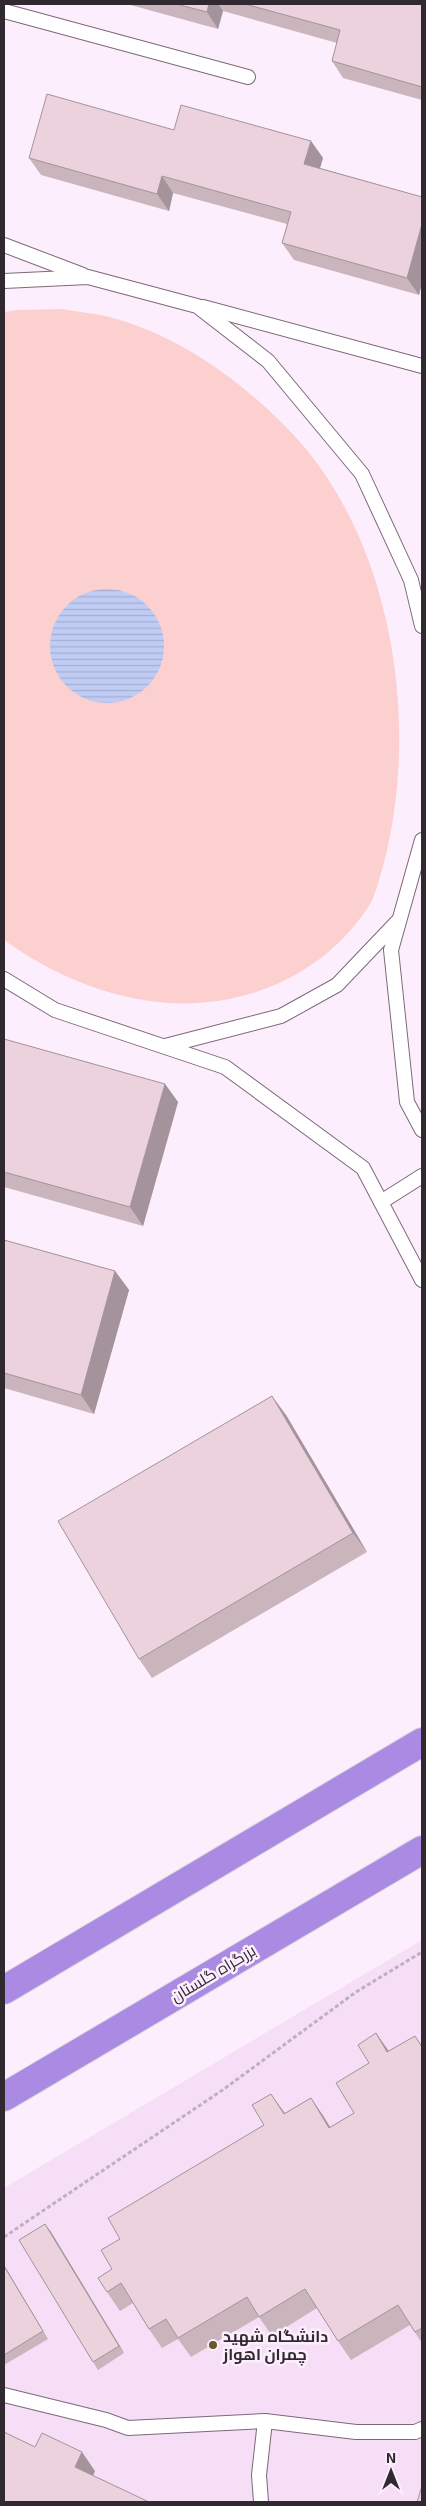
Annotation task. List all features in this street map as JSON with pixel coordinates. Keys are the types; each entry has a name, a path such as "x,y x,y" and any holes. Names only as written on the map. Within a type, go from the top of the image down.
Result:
{"highway":[{"path":"4,1990 422,1742"},
{"name":"بزرگراه گلستان","path":"4,2097 422,1850"}],"lane":[{"path":"4,12 248,78"},
{"path":"4,245 88,277 422,366"},
{"path":"4,281 88,277"},
{"path":"197,306 268,361 362,474 411,580 422,626"},
{"path":"422,840 391,950 407,1102 422,1130"},
{"path":"164,1046 281,1016 337,984 400,920"},
{"path":"4,979 56,1010 225,1067 363,1168 422,1280"},
{"path":"381,1202 422,1176"},
{"path":"4,2396 106,2420 128,2428 265,2421 356,2432 416,2432 422,2429"},
{"path":"261,2502 259,2475 265,2421"}],"path":[{"path":"4,2238 224,2089 356,1992 422,1952"}],"shaded area":[{"path":"62,309 110,317 159,335 205,360 248,392 286,427 325,474 356,529 378,589 392,652 399,717 398,782 389,843 372,901 359,920 329,952 293,976 273,986 229,999 199,1003 170,1003 140,999 111,993 82,983 55,971 4,940 4,312","holes":["113,589 130,594 136,695 110,702 85,699 50,641 58,619 71,603 89,593"]},
{"name":"دانشگاه شهید چمران اهواز","path":"422,1940 422,2502 4,2502 4,2188"}],"water":[{"path":"107,589 129,594 147,606 159,624 164,646 159,668 147,686 129,698 107,703 85,698 67,686 55,668 50,646 55,624 67,606 85,594"}],"building":[{"path":"176,4 209,4 207,12"},
{"path":"245,4 422,4 422,87 332,61 340,30"},
{"path":"47,94 174,130 181,105 311,141 304,164 422,197 422,224 407,278 282,243 291,212 162,176 157,194 29,158"},
{"path":"4,1039 165,1084 130,1207 4,1172"},
{"path":"4,1240 115,1271 81,1395 4,1373"},
{"path":"272,1396 353,1533 139,1659 58,1521"},
{"path":"376,2033 387,2052 415,2036 422,2047 422,2328 415,2332 398,2305 338,2341 305,2289 259,2317 247,2297 178,2338 166,2319 149,2329 121,2283 107,2292 98,2278 112,2269 101,2250 120,2239 108,2218 264,2125 252,2105 271,2094 284,2114 311,2098 329,2128 354,2113 336,2083 369,2063 358,2045"},
{"path":"45,2224 119,2346 93,2362 19,2240"},
{"path":"4,2266 43,2331 4,2355"},
{"path":"4,2432 35,2447 42,2433 82,2452 75,2467 149,2502 4,2502"},
{"path":"422,2486 422,2502 417,2502"}],"place":[{"name":"دانشگاه شهید چمران اهواز","path":"213,2345"}]}
